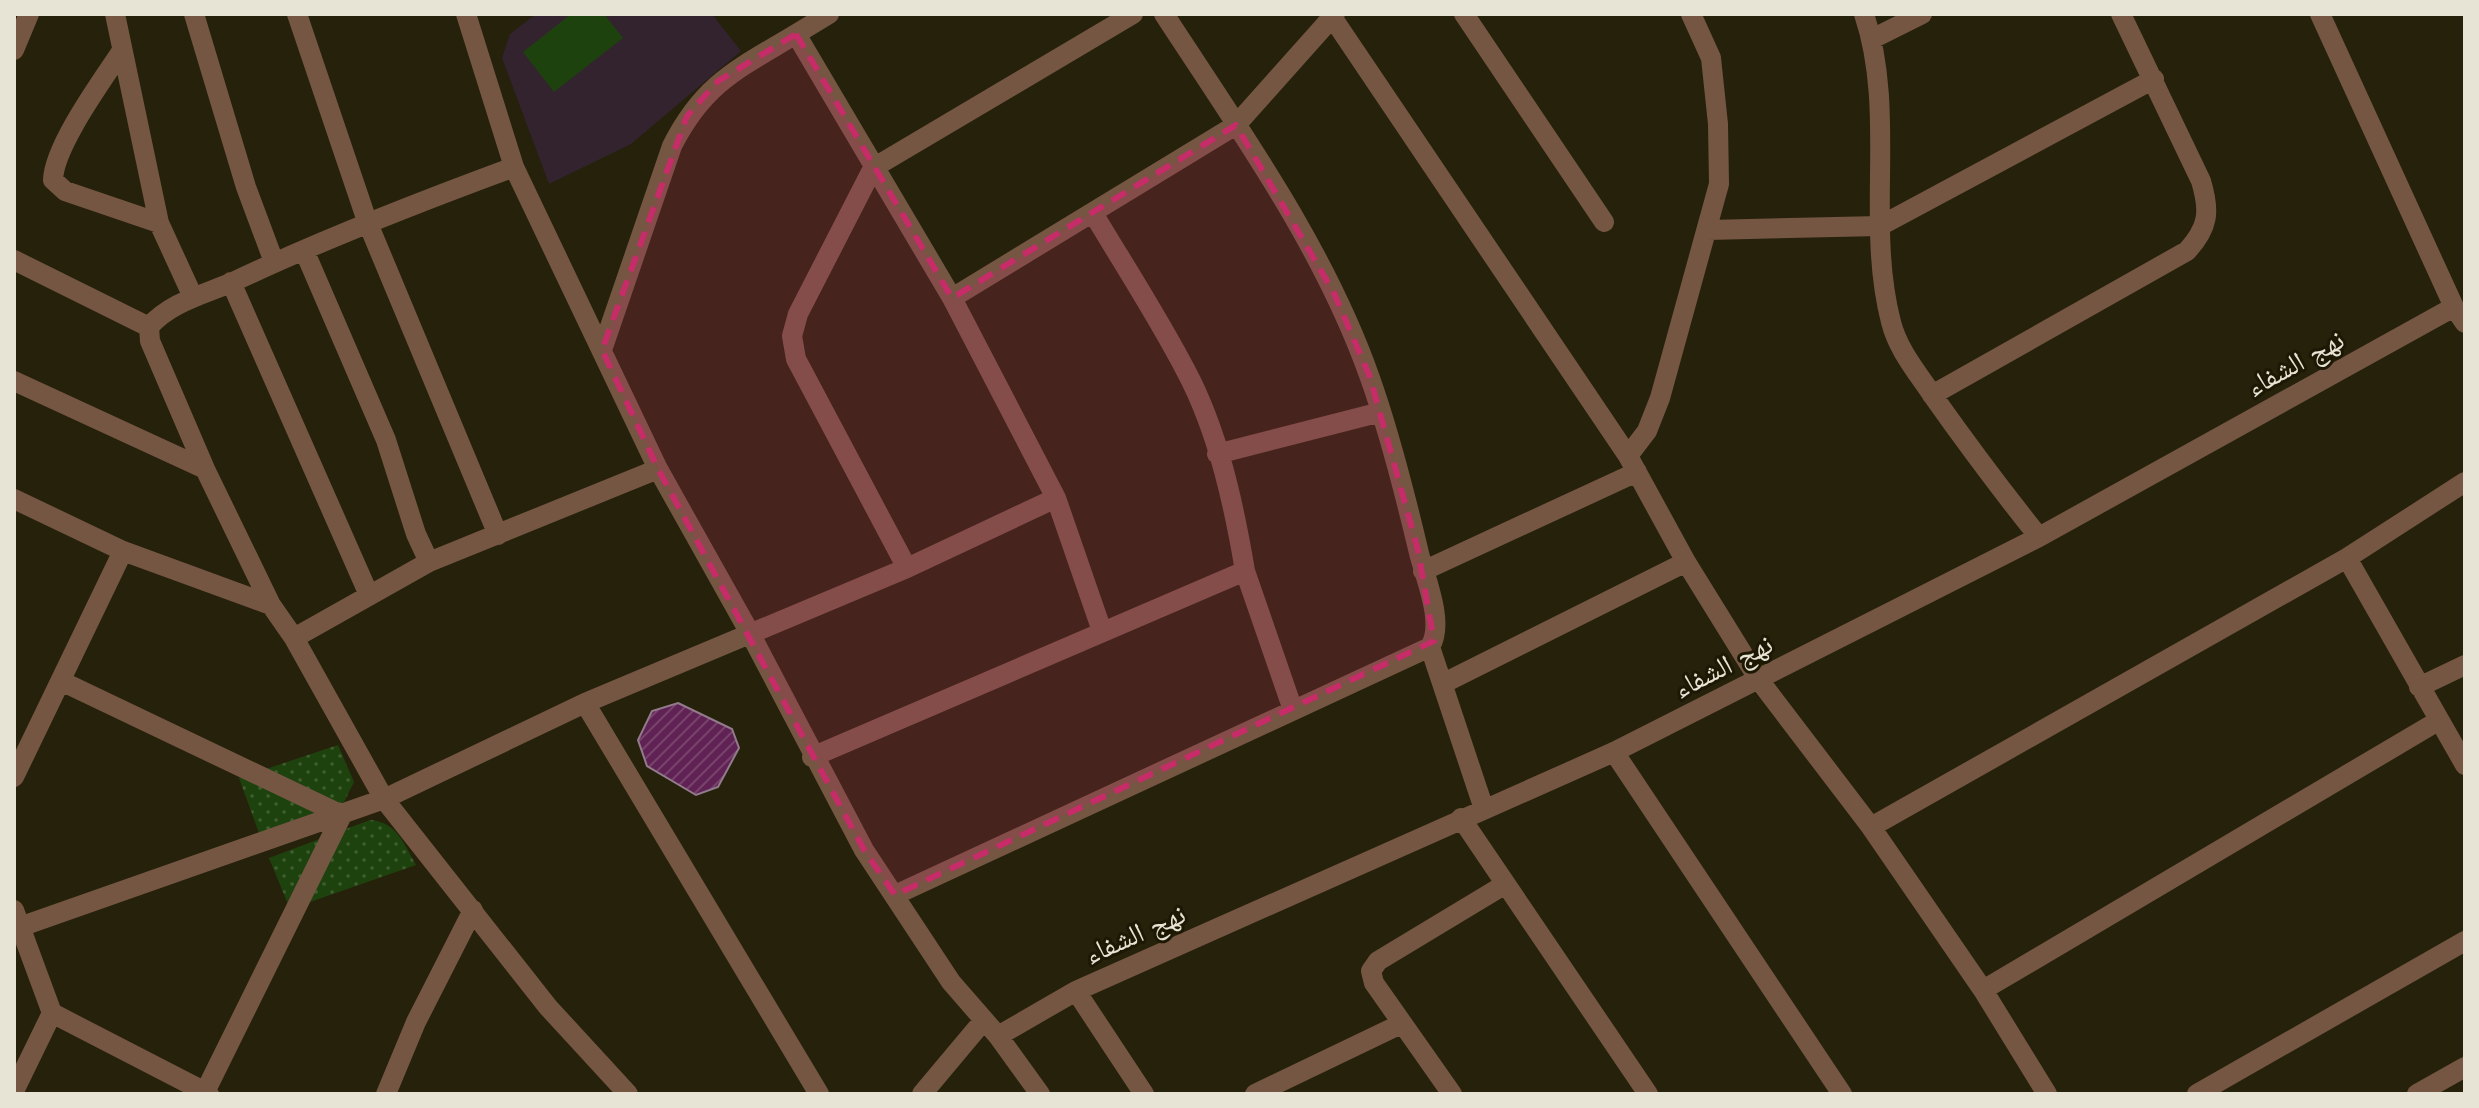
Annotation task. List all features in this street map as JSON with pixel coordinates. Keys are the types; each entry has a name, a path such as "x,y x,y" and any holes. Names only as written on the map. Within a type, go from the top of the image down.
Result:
{"street":[{"path":"14,50 29,14"},
{"path":"115,14 159,223 193,297"},
{"path":"194,14 246,187 274,262"},
{"path":"297,14 367,221 498,535"},
{"path":"602,350 672,146 687,116 718,81 829,14"},
{"path":"907,568 796,359 792,336 798,314 873,168 1133,14"},
{"path":"1164,14 1236,125 1334,293 1370,377 1435,623 1430,647 1484,809"},
{"path":"1464,14 1604,222"},
{"path":"1423,571 1633,464 1660,398 1719,184 1718,124 1711,58 1691,14"},
{"path":"1864,14 1872,39 1882,272 1891,324 1904,356 1972,453 2039,537"},
{"path":"1872,39 1922,14"},
{"path":"1932,395 2187,251 2203,234 2210,210 2201,181 2121,14"},
{"path":"2320,14 2460,315"},
{"path":"952,298 1236,125 1332,15 1633,464 1686,562 1759,680 1871,827 1983,990 2047,1094"},
{"path":"472,17 514,167 658,469 751,635 812,757 864,850 951,982 991,1028 1040,1094"},
{"path":"796,34 952,298 1056,498 1102,631"},
{"path":"121,52 87,102 55,167 53,180 65,191 159,223"},
{"path":"1708,230 1880,226 2154,79"},
{"path":"514,167 367,221 193,297 157,317 149,327 150,341 205,469 271,605 294,638 384,799 548,1007 628,1094"},
{"path":"1093,213 1187,374 1217,454 1237,521 1245,571 1293,710"},
{"path":"304,250 386,440 416,534 429,562"},
{"path":"14,260 149,327"},
{"path":"231,282 369,595"},
{"name":"نهج الشفاء","path":"991,1028 1614,752 2039,537 2460,315"},
{"path":"14,381 205,469"},
{"path":"1217,454 1381,412"},
{"path":"294,638 429,562 658,469"},
{"path":"1871,827 2347,558 2465,482"},
{"path":"342,815 207,1093 52,1013 16,922 384,799 585,703 907,568 1056,498"},
{"path":"14,499 123,551 271,605"},
{"path":"14,777 123,551"},
{"path":"2347,558 2465,765"},
{"path":"1444,683 1686,562"},
{"path":"812,757 1245,571"},
{"path":"895,895 1430,647"},
{"path":"2419,687 2465,665"},
{"path":"61,681 342,815"},
{"path":"585,703 819,1094"},
{"path":"1983,990 2438,721"},
{"path":"1614,752 1842,1094"},
{"path":"1461,818 1648,1094"},
{"path":"1452,1094 1374,983 1371,971 1378,961 1504,885"},
{"path":"386,1094 416,1022 473,910"},
{"path":"2197,1094 2465,941"},
{"path":"1076,991 1144,1094"},
{"path":"14,1091 52,1013"},
{"path":"1255,1094 1401,1024"},
{"path":"922,1094 991,1028"},
{"path":"2417,1094 2465,1067"}],"highlighted area":[{"path":"796,34 952,298 1236,125 1334,293 1370,377 1418,550 1434,641 895,895 864,850 658,469 602,350 687,116 718,81"}],"shaded area":[{"path":"536,14 712,14 741,51 631,144 549,184 502,58 510,34"}],"green space":[{"path":"571,14 604,14 623,38 554,92 523,52"},
{"path":"338,745 354,782 344,802 259,833 239,778"},
{"path":"370,820 393,830 416,865 290,909 269,858"}],"building":[{"path":"678,703 732,729 739,748 718,787 696,795 647,766 638,740 652,711"}]}
